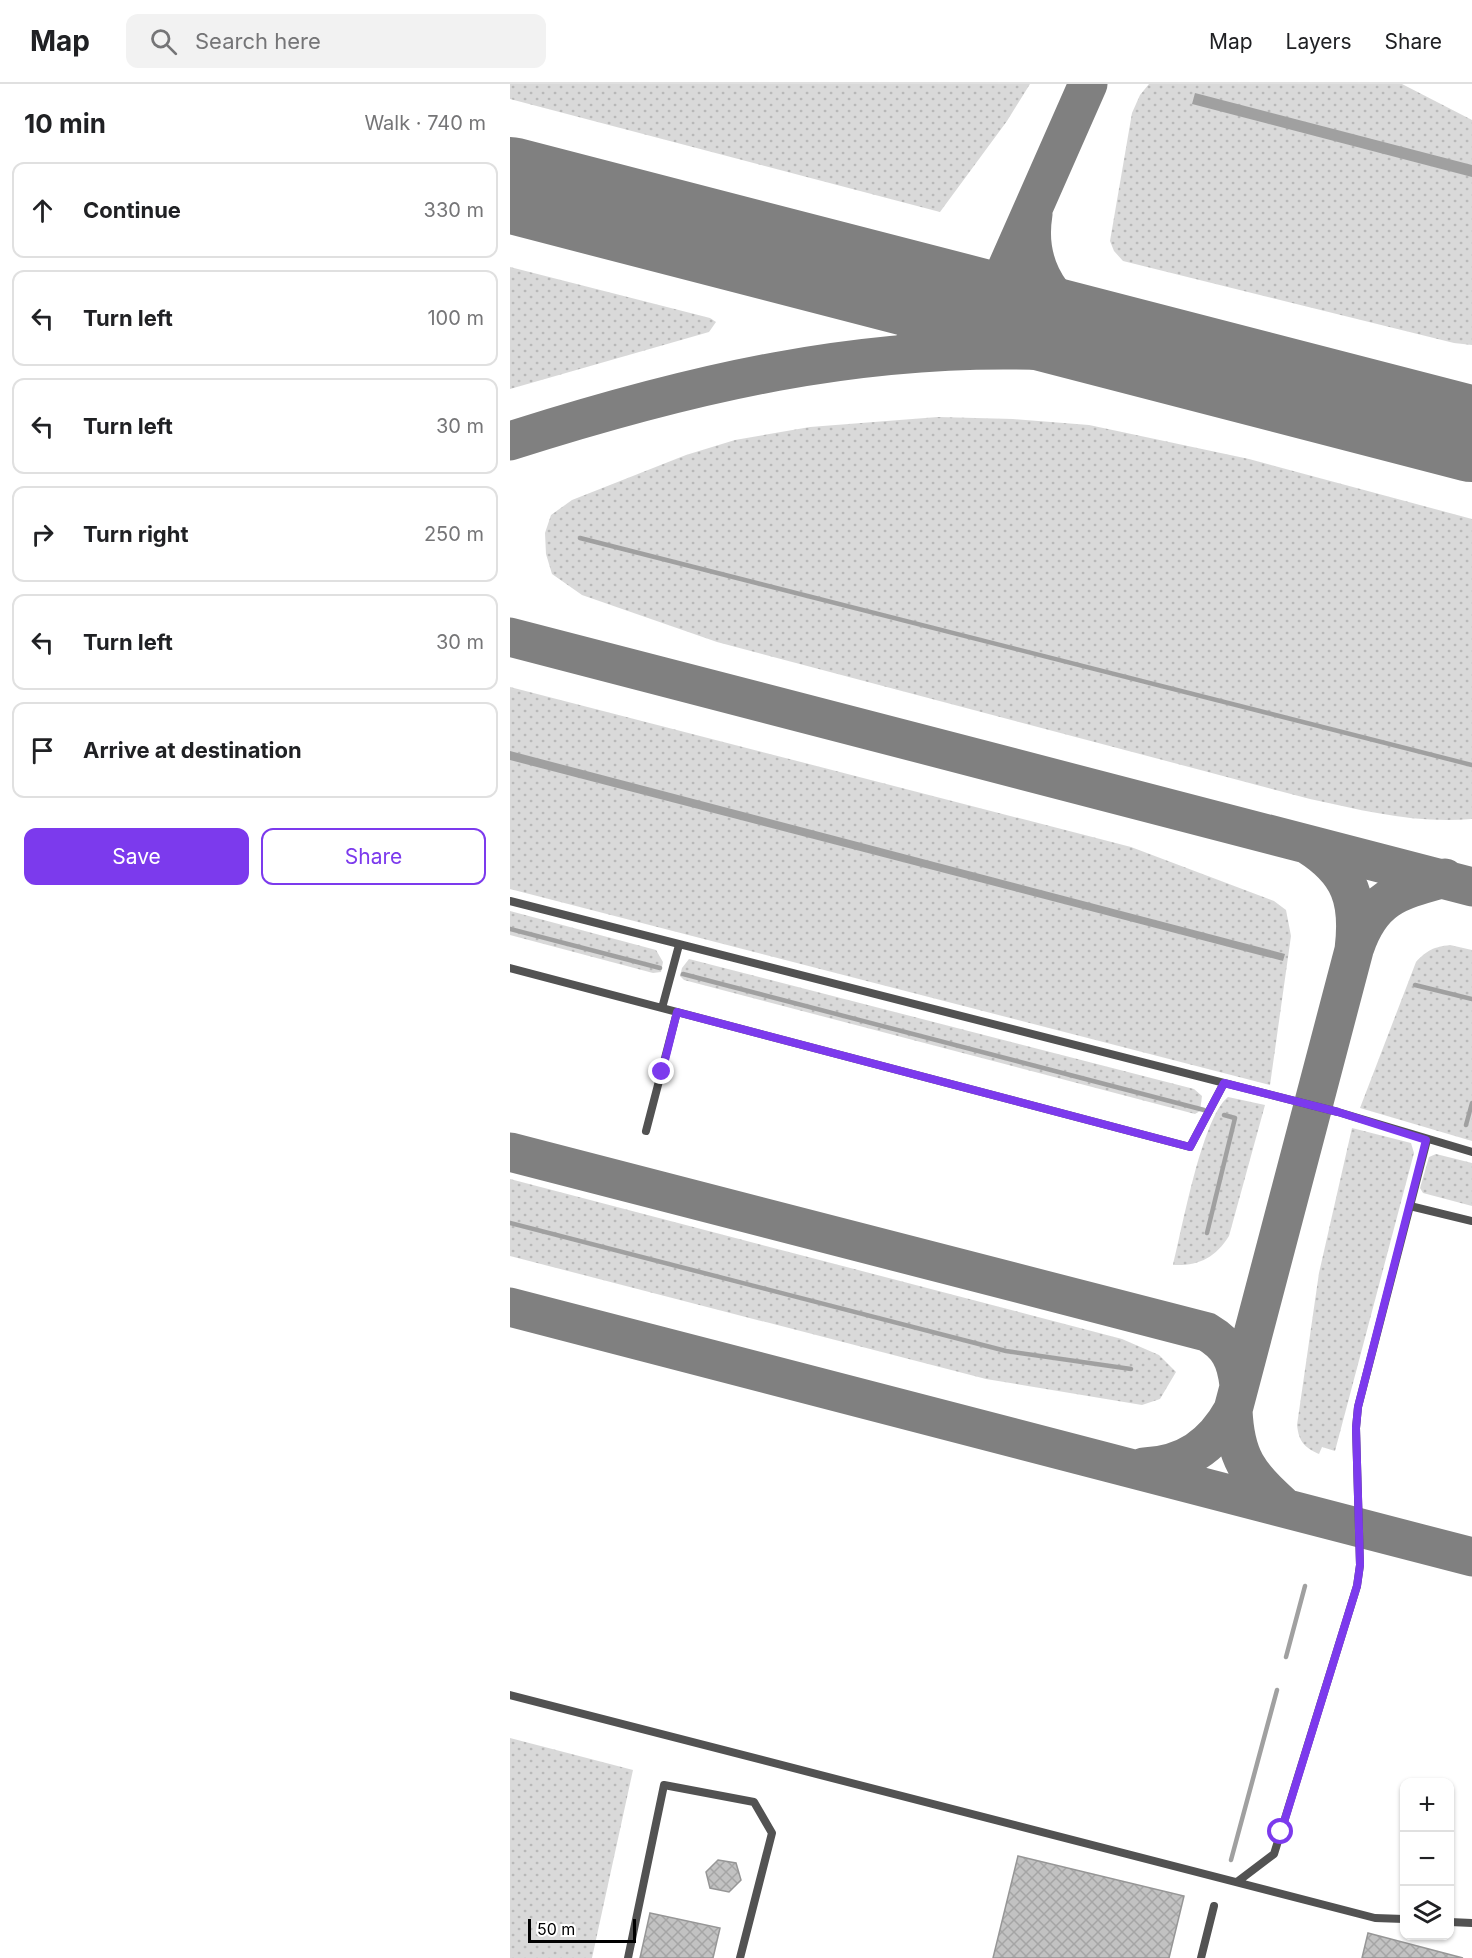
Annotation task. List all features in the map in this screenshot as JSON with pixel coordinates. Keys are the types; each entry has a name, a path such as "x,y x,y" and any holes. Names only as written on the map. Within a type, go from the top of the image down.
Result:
{"lane":[{"path":"510,901 1338,1112 1472,1152"},
{"path":"662,1008 679,945"},
{"path":"510,968 1190,1147 1224,1083"},
{"path":"646,1131 677,1012"},
{"path":"1238,1882 1274,1854 1357,1586 1360,1565 1356,1428 1358,1407 1426,1140"},
{"path":"1410,1206 1472,1221"},
{"path":"510,1695 1375,1918 1400,1919"},
{"path":"628,1958 664,1785 754,1802 772,1833 740,1958"},
{"path":"1201,1958 1214,1906"},
{"path":"1454,1922 1472,1923"}],"shaded area":[{"path":"510,84 1030,84 1007,121 940,212 510,99"},
{"path":"1149,84 1402,84 1472,120 1472,345 1454,343 1123,261 1114,251 1110,241 1132,113 1140,95"},
{"path":"1195,93 1472,165 1472,177 1192,104"},
{"path":"510,267 710,318 716,322 709,332 510,389"},
{"path":"938,417 1013,419 1089,425 1249,459 1472,519 1472,819 1411,818 1310,799 717,642 582,595 552,574 546,554 545,533 551,515 572,500 686,455 735,440 810,427"},
{"path":"510,687 1131,847 1274,901 1286,910 1291,936 1270,1085 510,889"},
{"path":"510,751 1285,954 1283,961 510,760"},
{"path":"510,911 656,950 663,962 661,972 653,973 510,935"},
{"path":"1450,945 1472,950 1472,1141 1360,1108 1416,962 1431,950"},
{"path":"689,959 1194,1089 1202,1096 1200,1111 1195,1114 684,980 680,976 682,968"},
{"path":"1228,1097 1265,1105 1229,1236 1218,1250 1206,1259 1191,1264 1173,1265 1202,1150 1210,1127"},
{"path":"1352,1128 1411,1143 1414,1153 1335,1451 1322,1447 1319,1454 1303,1443 1297,1425 1319,1273"},
{"path":"1436,1154 1472,1163 1472,1206 1423,1193 1420,1188 1429,1157"},
{"path":"510,1179 1122,1339 1159,1355 1176,1372 1160,1399 1142,1405 986,1379 510,1256"},
{"path":"510,1738 633,1770 592,1958 510,1958"}],"building":[{"path":"1018,1856 1184,1896 1169,1958 993,1958"},
{"path":"718,1860 736,1863 741,1880 729,1892 710,1888 706,1872"},
{"path":"650,1913 720,1928 713,1958 640,1958"},
{"path":"1368,1933 1463,1958 1362,1958"}],"waterway":[{"path":"580,538 1472,765"},
{"path":"510,929 660,968"},
{"path":"683,974 1204,1110"},
{"path":"1415,985 1472,999"},
{"path":"1466,1125 1472,1103"},
{"path":"1207,1233 1235,1118 1224,1115"},
{"path":"510,1223 1006,1351 1131,1369"},
{"path":"1286,1657 1305,1586"},
{"path":"1231,1860 1277,1690"}],"taxiway":[{"path":"912,347 963,319 984,301 1002,279 1088,84"},
{"path":"1033,214 1034,257 1041,276 1051,292 1080,320 1097,332 1117,341"},
{"path":"510,441 577,420 710,385 843,361 911,354 980,350 1099,353 1154,358 1231,372"},
{"path":"510,637 1472,887"},
{"path":"1144,1467 1172,1462 1196,1451 1216,1434 1233,1410 1354,950 1355,917 1349,889 1334,866 1308,845"},
{"path":"1355,947 1370,917 1389,899 1413,887 1445,878"},
{"path":"510,1152 1207,1332 1221,1342 1230,1354 1236,1368 1239,1385"},
{"path":"510,1307 1472,1557"},
{"path":"1233,1410 1240,1453 1260,1484 1282,1505"}],"runway":[{"path":"510,185 1472,434"}],"route":[{"path":"662,1072 677,1012 1190,1147 1224,1083 1338,1112 1426,1140 1358,1407 1356,1428 1360,1565 1357,1586 1281,1832"}]}
